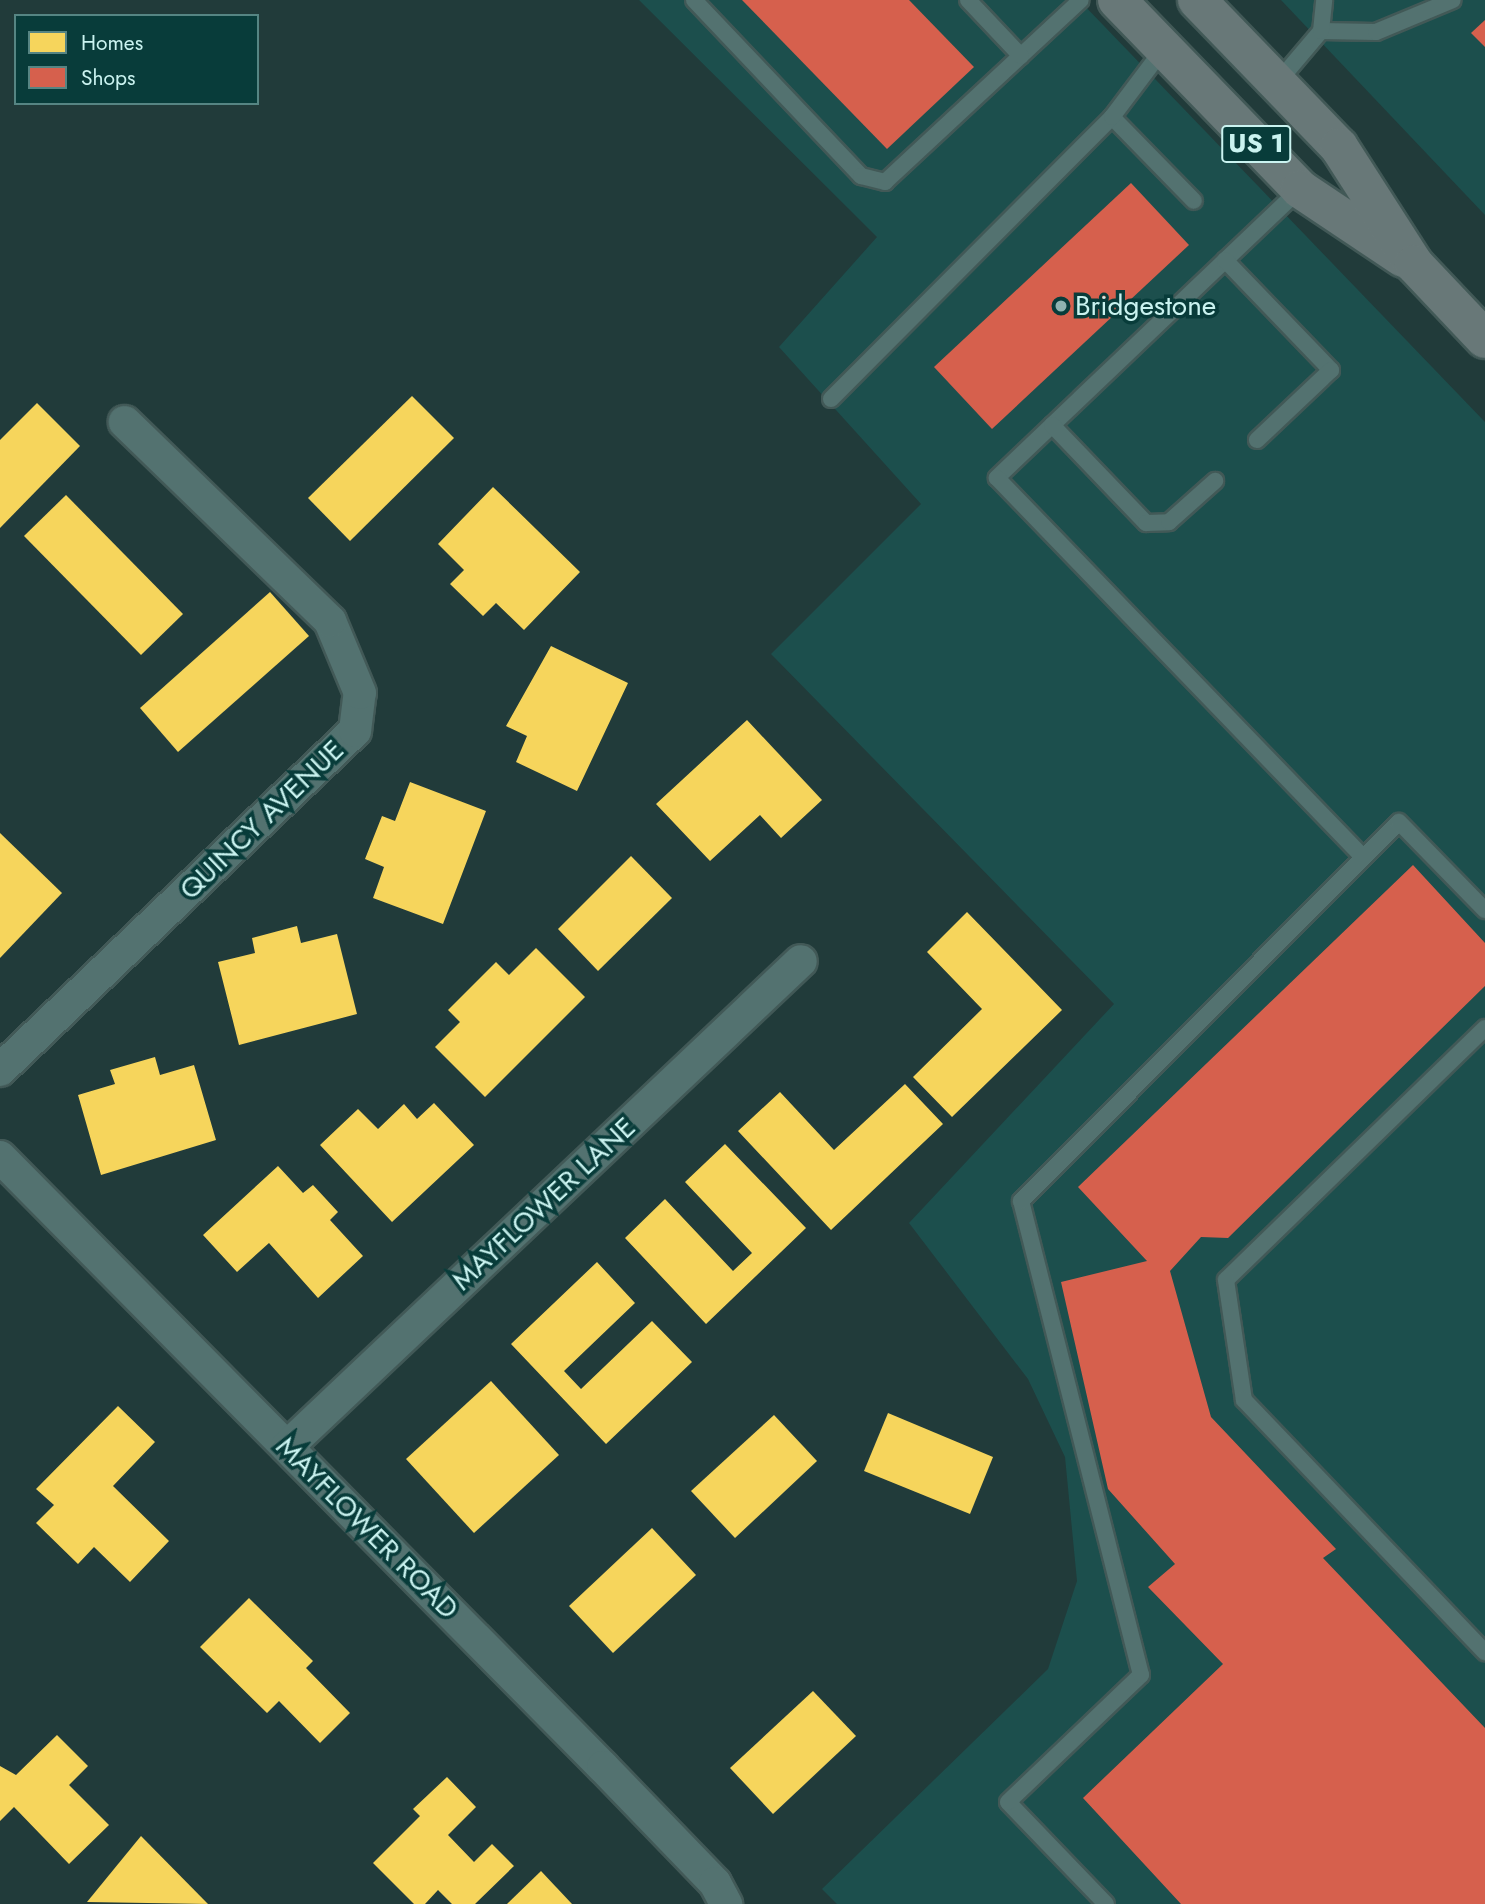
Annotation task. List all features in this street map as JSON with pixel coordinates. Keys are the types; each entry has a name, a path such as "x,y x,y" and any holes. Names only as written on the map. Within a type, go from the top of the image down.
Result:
{"main road":[{"name":"US 1","path":"1117,0 1300,189 1414,264"},
{"name":"US 1","path":"1197,0 1339,147 1414,264 1485,339"}],"street":[{"name":"QUINCY AVENUE","path":"0,1070 355,731 360,692 330,621 125,422"},
{"name":"MAYFLOWER LANE","path":"287,1447 802,961"},
{"name":"MAYFLOWER ROAD","path":"0,1157 715,1883 726,1904"}],"lane":[{"path":"694,0 861,176 885,182 1081,0"},
{"path":"968,0 1021,56"},
{"path":"1277,82 1321,31 1324,0"},
{"path":"1321,31 1376,32 1453,0"},
{"path":"831,399 1111,117 1164,48"},
{"path":"1111,117 1194,201"},
{"path":"1300,189 997,478 1363,857"},
{"path":"1225,260 1331,370 1257,440"},
{"path":"1052,425 1146,523 1168,522 1215,481"},
{"path":"1106,1904 1008,1802 1142,1675 1021,1201 1399,822 1485,910"},
{"path":"1485,1028 1226,1280 1244,1400 1485,1652"}],"shaded area":[{"path":"639,0 1079,0 1485,422 1485,1904 837,1904 822,1889 1048,1669 1077,1581 1065,1457 1028,1379 909,1223 1114,1004 771,654 921,504 779,347 877,237"},
{"path":"1281,0 1485,0 1485,215 1447,175"}],"building: Homes":[{"path":"412,396 454,438 350,541 308,498"},
{"path":"37,403 80,446 0,528 0,440"},
{"path":"493,487 580,572 524,630 496,603 483,616 450,584 464,570 438,544"},
{"path":"66,495 183,614 141,655 24,536"},
{"path":"270,592 309,636 178,752 140,708"},
{"path":"551,646 628,683 577,791 516,762 527,736 506,726"},
{"path":"747,720 822,800 781,838 760,815 710,861 656,804"},
{"path":"410,782 486,811 443,924 373,898 384,867 365,859 382,816 395,821"},
{"path":"0,833 62,893 0,958"},
{"path":"631,856 672,898 598,971 558,929"},
{"path":"967,912 1062,1010 952,1117 913,1077 982,1009 927,952"},
{"path":"297,926 301,943 337,934 357,1014 239,1045 218,962 255,953 252,938"},
{"path":"536,948 585,997 485,1097 435,1047 460,1022 448,1010 496,962 509,975"},
{"path":"155,1057 160,1075 194,1065 216,1140 101,1175 78,1095 115,1084 110,1070"},
{"path":"905,1084 943,1124 831,1230 738,1131 780,1092 834,1150"},
{"path":"434,1103 474,1145 392,1222 320,1145 358,1109 378,1129 404,1104 417,1119"},
{"path":"725,1144 806,1228 706,1324 625,1238 665,1199 733,1271 752,1253 685,1182"},
{"path":"278,1166 303,1193 313,1185 338,1212 330,1220 363,1256 318,1298 269,1243 237,1272 203,1235"},
{"path":"597,1262 635,1303 564,1371 581,1389 652,1321 692,1362 606,1444 511,1344"},
{"path":"491,1381 559,1455 474,1533 406,1459"},
{"path":"118,1406 155,1442 113,1486 169,1541 130,1582 94,1547 78,1564 36,1523 54,1505 36,1489"},
{"path":"888,1413 993,1457 970,1514 864,1471"},
{"path":"774,1415 817,1461 735,1538 691,1491"},
{"path":"652,1528 696,1575 613,1653 569,1606"},
{"path":"249,1598 313,1661 306,1668 350,1713 320,1743 279,1701 267,1713 200,1647"},
{"path":"813,1691 856,1736 773,1814 730,1768"},
{"path":"57,1735 88,1766 69,1785 109,1825 69,1864 14,1807 0,1821 0,1766 16,1775"},
{"path":"447,1777 476,1807 448,1835 474,1862 492,1844 514,1866 475,1904 452,1904 438,1890 425,1904 414,1904 373,1863 420,1816 413,1809"},
{"path":"141,1836 208,1904 87,1902"},
{"path":"541,1871 572,1904 507,1904"}],"building: Shops":[{"path":"742,0 909,0 974,67 887,149"},
{"path":"1485,20 1485,47 1471,33"},
{"name":"Bridgestone","path":"1131,183 1189,245 992,429 934,367"},
{"path":"1413,865 1485,943 1485,986 1228,1238 1201,1237 1170,1271 1211,1417 1336,1549 1323,1558 1485,1728 1485,1904 1181,1904 1083,1798 1223,1664 1148,1587 1175,1564 1108,1489 1061,1282 1147,1261 1078,1187"}],"place":[{"name":"Bridgestone","path":"1061,306"}]}
